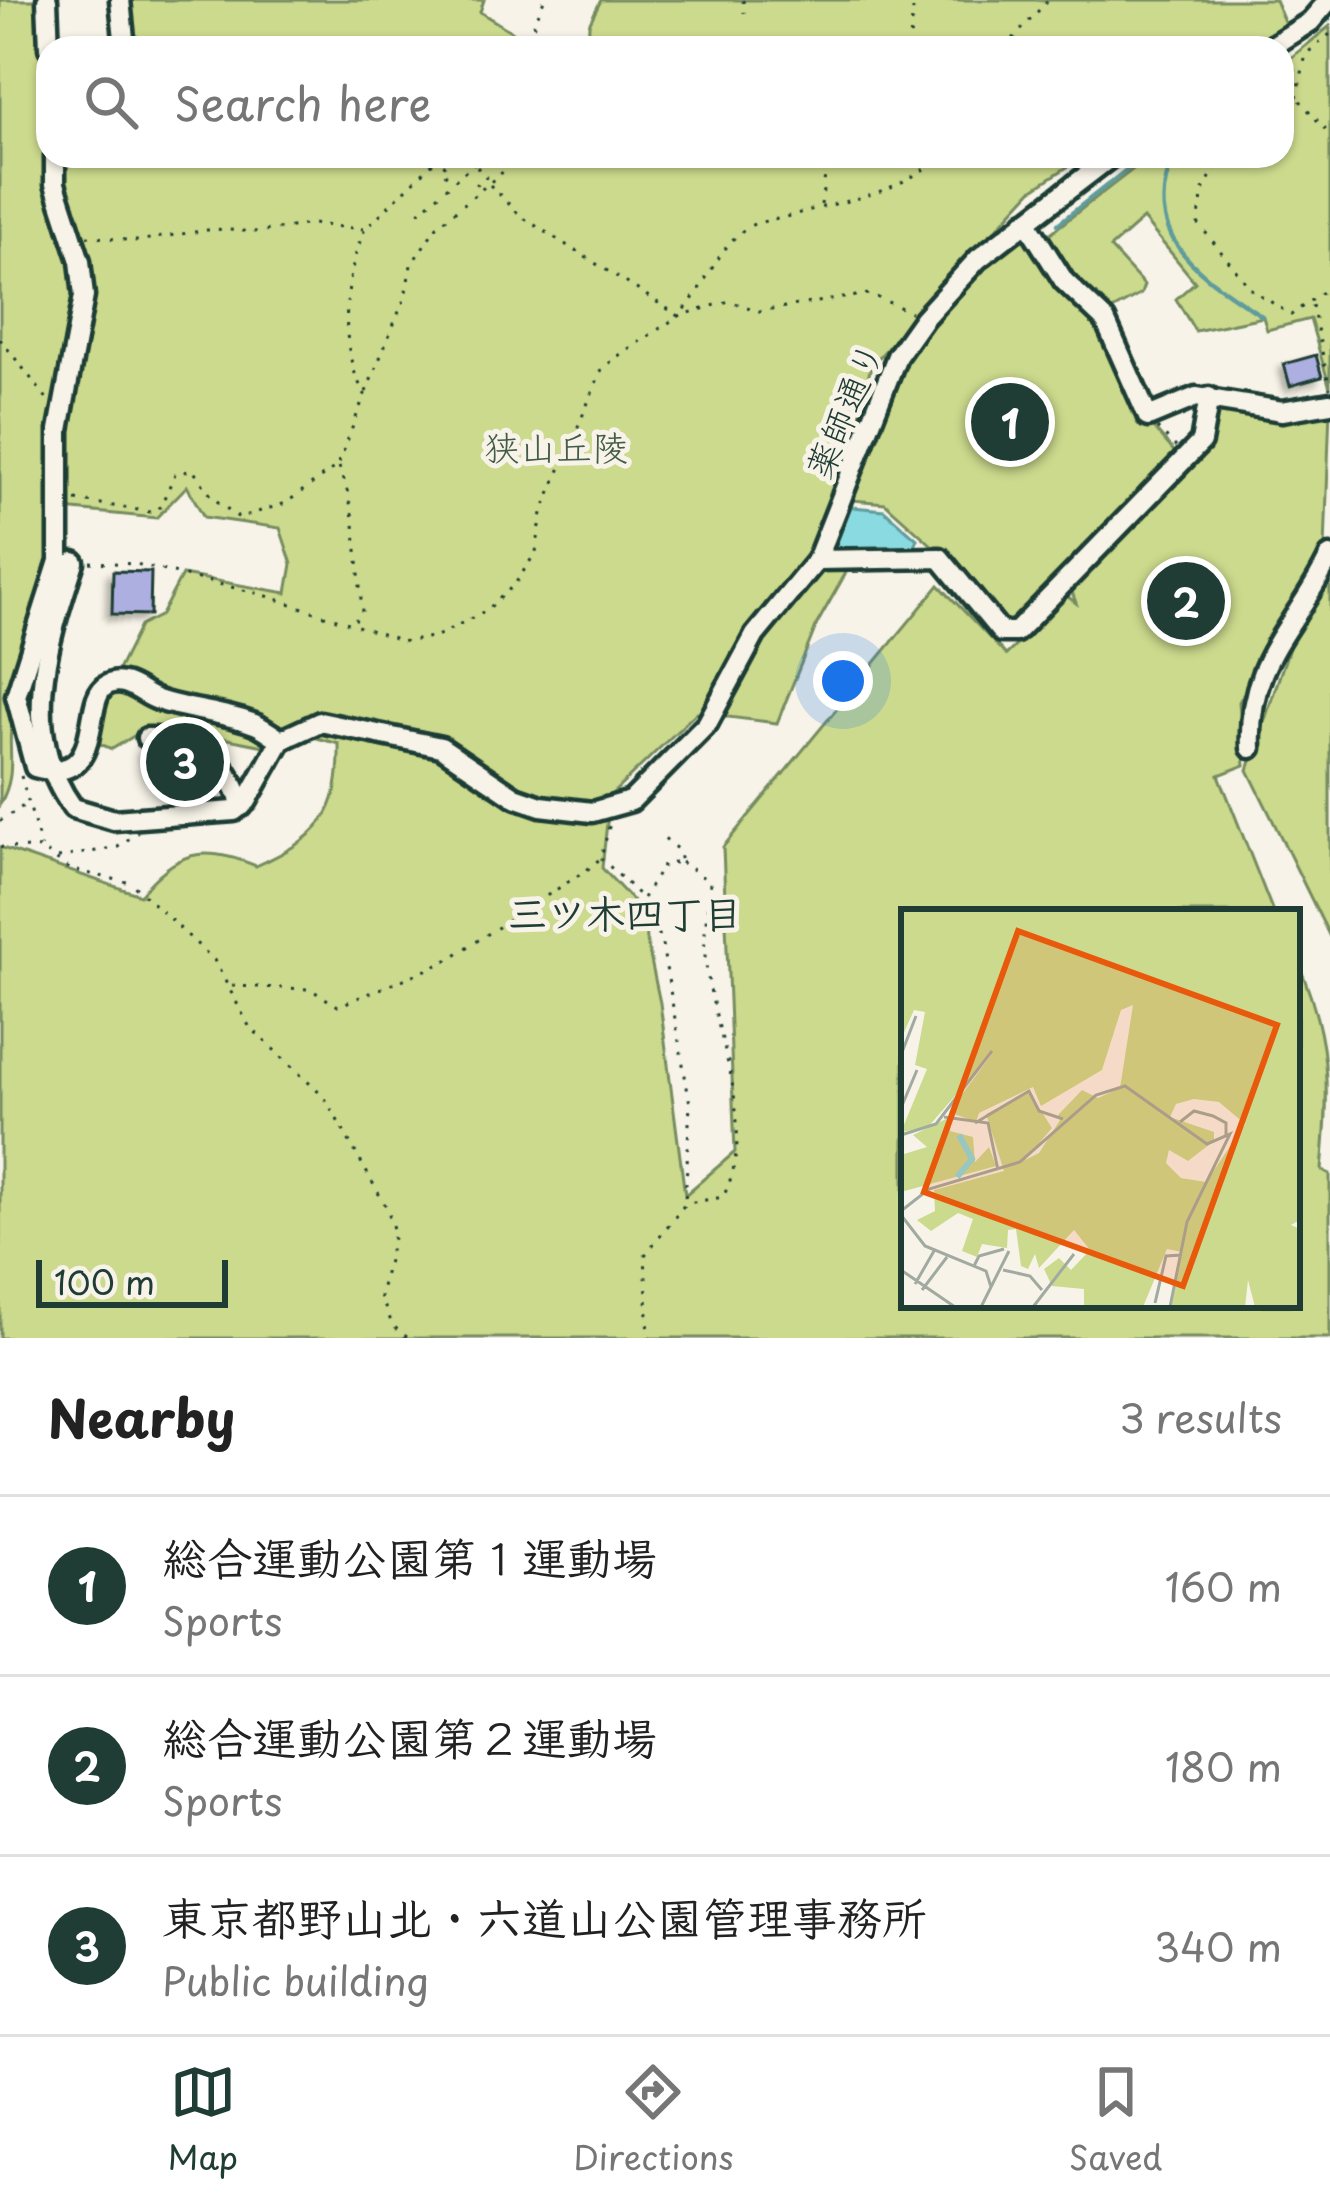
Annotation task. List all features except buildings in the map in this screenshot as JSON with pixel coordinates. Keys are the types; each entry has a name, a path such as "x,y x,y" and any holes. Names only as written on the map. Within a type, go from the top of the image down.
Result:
{"street":[{"path":"47,0 48,36"},
{"path":"120,0 124,36"},
{"path":"1288,36 1310,22 1329,0"},
{"path":"55,168 84,296 58,430 59,561 16,696 34,767 54,768 89,748 96,697 116,682 153,699 259,726 281,740"},
{"name":"薬師通り","path":"613,810 649,787 695,739 755,635 817,560 897,356 923,318 978,259 1096,168"},
{"path":"1026,221 1064,281 1105,320 1148,417 1209,397 1282,411 1330,404"},
{"path":"817,560 940,558 1001,632 1016,632 1202,442 1209,397"},
{"path":"1251,748 1249,706 1256,682 1330,556"},
{"path":"74,562 40,674 40,707 54,768 73,808 96,818 144,819 242,806"},
{"path":"242,806 281,740 320,722 440,747 515,797 541,806 613,810"},
{"path":"147,737 178,737 206,747 226,767 242,806"}],"path":[{"path":"529,36 544,0"},
{"path":"743,0 744,13"},
{"path":"910,36 914,0"},
{"path":"1016,36 1048,0"},
{"path":"1294,99 1306,53 1330,34"},
{"path":"1294,71 1303,68"},
{"path":"1297,97 1330,135"},
{"path":"364,394 351,372 347,283 364,229 430,168"},
{"path":"441,168 453,182"},
{"path":"419,212 470,168"},
{"path":"481,168 486,177 477,184 483,191"},
{"path":"57,499 100,501 150,512 160,507 175,474 193,470 213,498 239,518 286,503 338,465 399,315 411,266 437,226 509,168"},
{"path":"821,206 826,168"},
{"path":"74,562 136,564 354,621 406,642 437,636 487,610 515,584 536,552 542,513 602,369 679,316 702,293 731,239 750,225 821,206 860,202 903,186 926,168"},
{"path":"1215,168 1203,190 1198,223 1251,290 1275,310 1291,315 1330,286"},
{"path":"490,185 522,217 679,316 729,301 759,310 868,294 923,318"},
{"path":"69,224 100,241 312,224 364,229"},
{"path":"1311,303 1330,389"},
{"path":"0,340 45,393 58,430"},
{"path":"1148,417 1178,448"},
{"path":"338,465 348,488 358,563 362,612 354,621"},
{"path":"0,820 26,805"},
{"path":"228,986 310,988 338,1006 443,964 601,858 613,810"},
{"path":"56,859 118,847 138,834 144,819"},
{"path":"661,835 678,850 681,862"},
{"path":"0,847 22,845 69,869 131,884 214,960 249,1026 326,1098 388,1210 394,1233 380,1296 393,1326 408,1338"},
{"path":"601,858 620,871 642,899 661,939 690,1104 685,1204 645,1256 649,1338"},
{"path":"642,899 664,864 681,862 710,882 705,953 729,1060 736,1167 723,1197 685,1204"}],"green space":[{"name":"狭山丘陵","path":"0,0 39,0 36,168 1066,168 1032,190 871,366 827,551 848,569 817,624 777,723 696,713 610,796 602,868 640,909 660,1003 685,1195 735,1152 723,847 939,585 1006,655 1067,596 1076,603 1071,589 1209,449 1209,404 1330,407 1325,549 1239,702 1245,765 1219,775 1272,909 901,909 901,1308 1300,1308 1300,968 1325,1062 1322,1170 1330,1174 1330,1338 0,1338 0,847 140,895 166,869 192,856 221,855 256,866 297,844 322,821 336,789 339,744 302,734 279,749 187,731 144,730 112,749 100,744 99,708 140,626 161,615 182,575 287,593 292,564 280,528 204,517 187,486 156,518 63,509 64,563 14,714 11,769 0,804"},
{"path":"132,0 484,0 480,12 519,36 133,36"},
{"path":"601,0 1275,0 1285,24 1266,36 588,36"},
{"path":"1330,26 1330,388 1310,319 1267,330 1263,317 1195,331 1176,299 1195,282 1143,219 1110,248 1144,285 1141,294 1109,312 1069,277 1044,238 1134,168 1294,168 1294,55"},
{"path":"1021,218 1101,322 1139,411 1178,456 1015,628 1002,627 944,556 885,503 852,500 868,432 939,298"},
{"path":"1330,577 1330,937 1248,770 1295,630"}],"water":[{"path":"842,506 884,510 917,539 912,550 834,549"}],"waterway":[{"path":"1294,44 1330,18"},
{"path":"1058,224 1129,168"},
{"path":"1170,168 1164,210 1181,251 1197,269 1262,316"}],"place":[{"name":"総合運動公園第１運動場","path":"1010,422"},
{"name":"総合運動公園第２運動場","path":"1186,601"},
{"name":"東京都野山北・六道山公園管理事務所","path":"185,762"}],"district":[{"name":"三ツ木四丁目","path":"625,911"}]}
